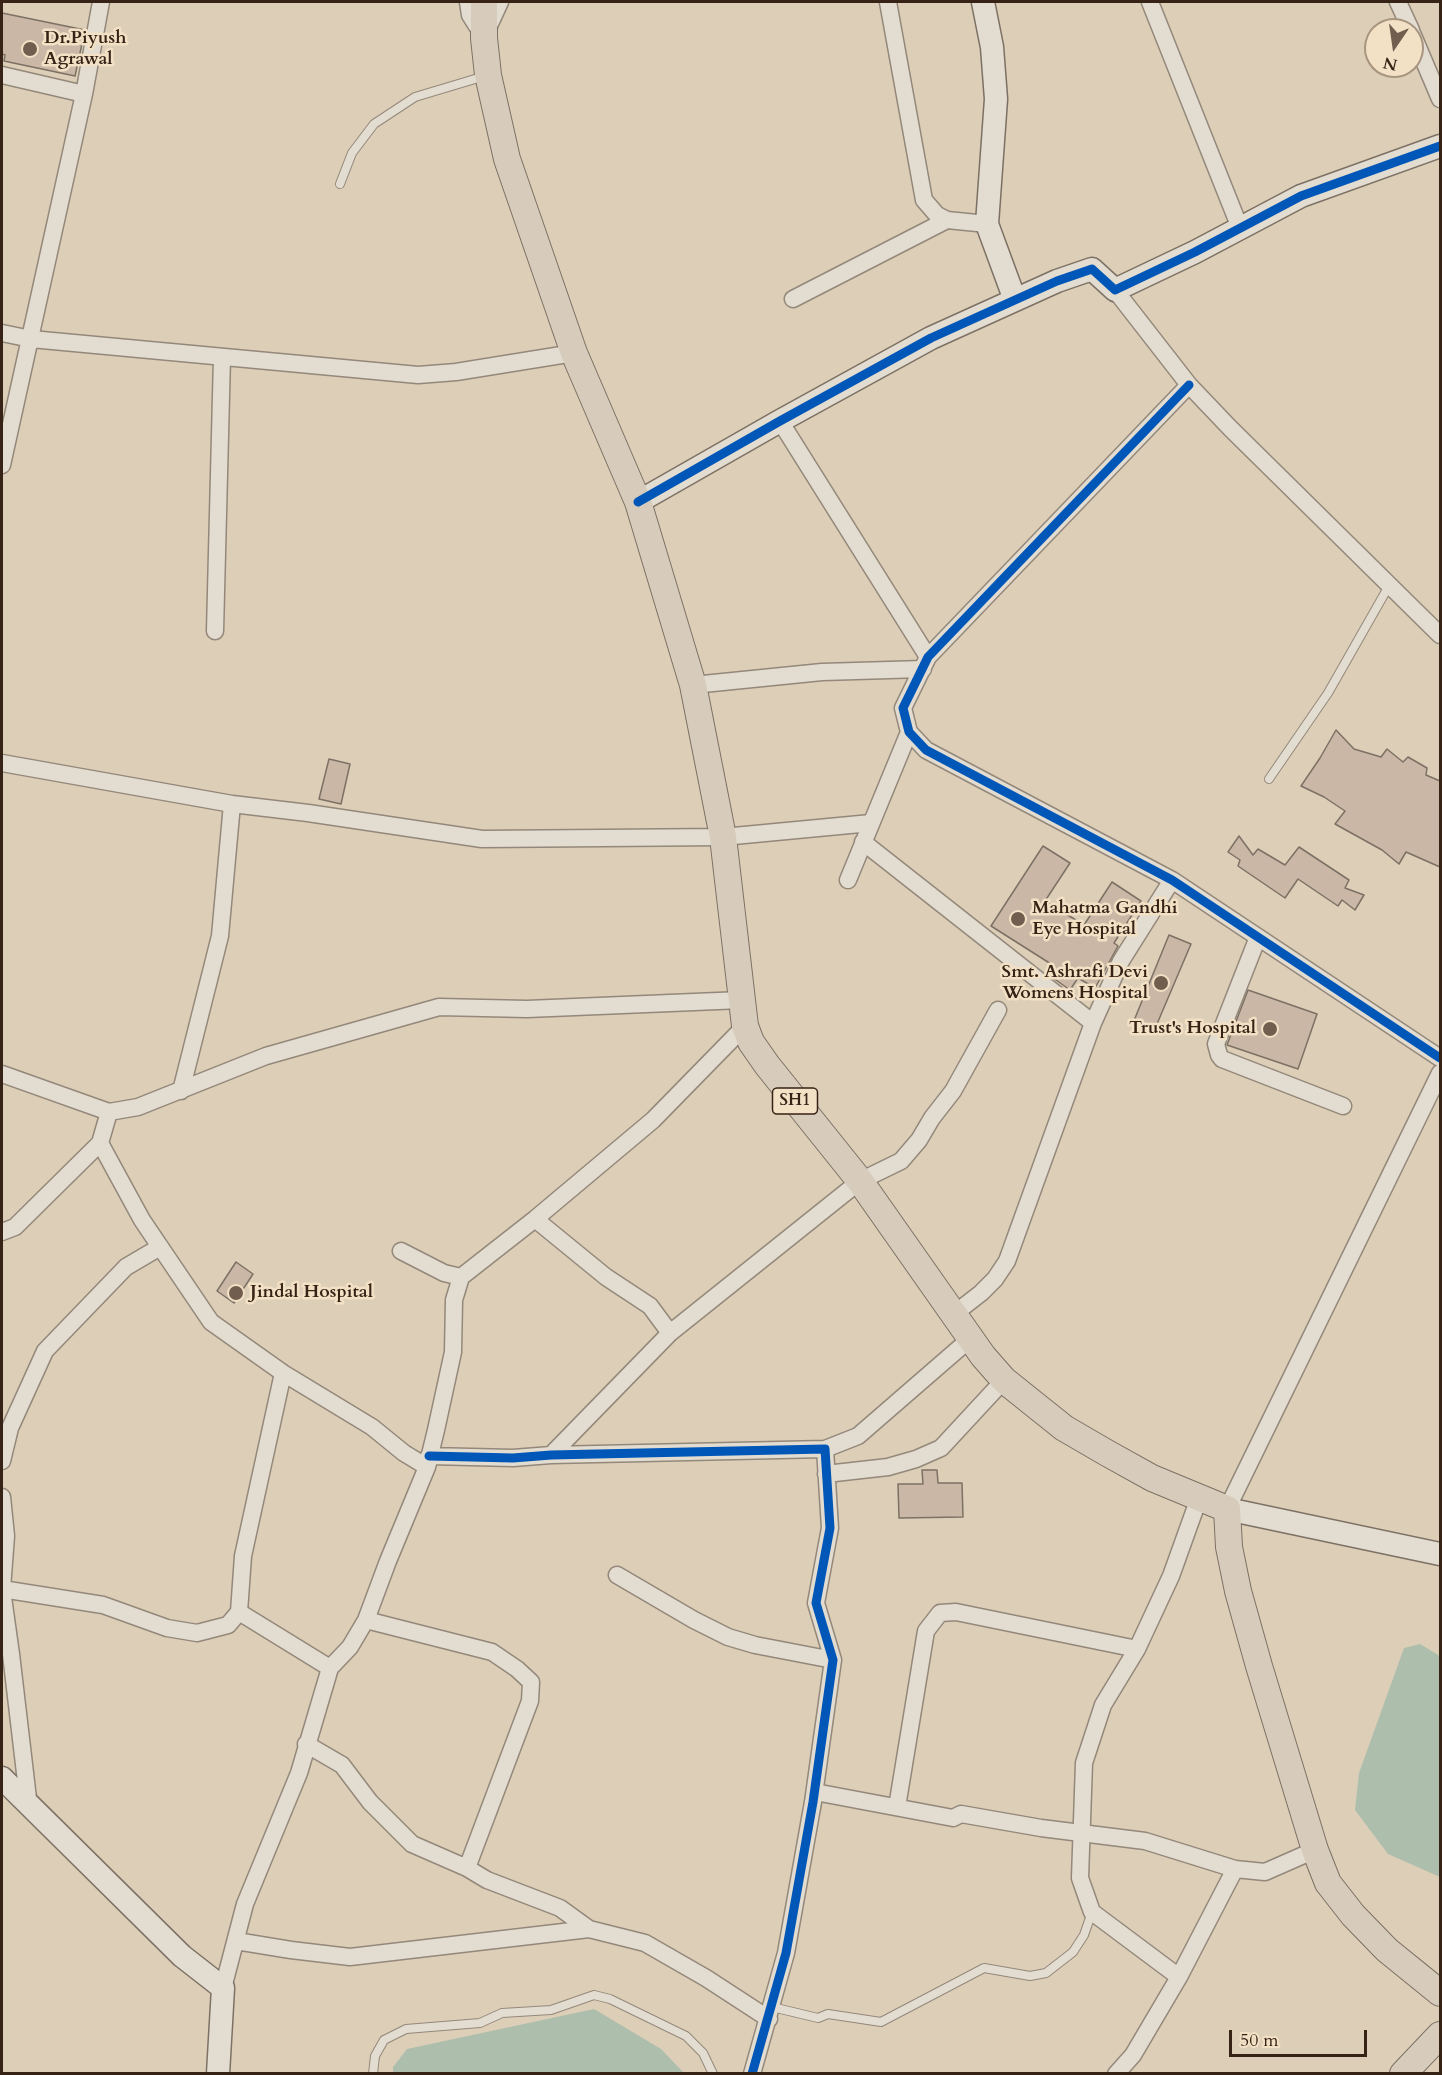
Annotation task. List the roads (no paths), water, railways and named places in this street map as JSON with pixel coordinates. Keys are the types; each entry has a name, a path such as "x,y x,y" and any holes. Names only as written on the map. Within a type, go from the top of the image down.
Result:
{"main road":[{"name":"SH1","path":"484,2 484,38 488,75 507,159 574,353 638,502 693,685 723,837 745,1026 752,1042 767,1065 860,1181 983,1356 1004,1380 1065,1428 1152,1478 1227,1509"},
{"path":"1227,1509 1229,1547 1238,1591 1315,1850 1328,1883 1353,1915 1387,1950 1440,1993"},
{"path":"1403,2073 1440,2035"}],"street":[{"path":"2,464 84,94 101,2"},
{"path":"468,2 470,15 484,38"},
{"path":"484,38 500,2"},
{"path":"888,2 924,200 937,215 947,220 987,224"},
{"path":"983,2 992,47 996,99 987,224 1015,300"},
{"path":"1150,2 1240,228"},
{"path":"1398,2 1405,18"},
{"path":"1424,62 1440,99"},
{"path":"2,75 84,94"},
{"path":"1115,290 1301,196 1440,146"},
{"path":"793,299 947,220"},
{"path":"638,502 780,420 931,338 1057,281 1092,269 1115,290 1189,385 1440,635"},
{"path":"2,333 31,339 418,375 456,372 574,353"},
{"path":"214,631 222,357"},
{"path":"1189,385 925,663 903,708 909,732 926,750 1172,880 1440,1058"},
{"path":"780,420 925,663"},
{"path":"693,685 925,663"},
{"path":"848,880 909,732"},
{"path":"2,763 232,804 482,839 723,837 871,823"},
{"path":"181,1090 220,936 232,804"},
{"path":"863,842 1093,1023"},
{"path":"954,1314 988,1286 1008,1261 1093,1023 1121,962 1172,880"},
{"path":"1258,937 1216,1044 1219,1055 1222,1059 1342,1106"},
{"path":"2,1074 109,1112 138,1107 266,1056 439,1007 527,1009 742,1000"},
{"path":"551,1455 670,1333 860,1181 901,1161 919,1140 932,1118 953,1091 998,1010"},
{"path":"218,2073 223,1988 245,1904 299,1773 330,1668 350,1647 366,1620 428,1462 453,1352 454,1299 461,1276 536,1219 653,1120 745,1026"},
{"path":"1440,1073 1227,1509 1440,1554"},
{"path":"2,1232 15,1227 100,1143 109,1112"},
{"path":"100,1143 142,1220 211,1322 283,1373 372,1427 404,1453 428,1462 551,1455 825,1449 858,1436 971,1338"},
{"path":"536,1219 606,1277 650,1306 670,1333"},
{"path":"2,1461 10,1428 45,1351 126,1267 160,1247"},
{"path":"401,1251 444,1273 461,1276"},
{"path":"2,1589 103,1605 166,1628 197,1633 228,1625 238,1612 243,1556 283,1373"},
{"path":"826,1474 888,1467 916,1459 941,1448 1004,1380"},
{"path":"752,2073 771,2013 786,1953 815,1792 833,1660 816,1603 830,1528 825,1449"},
{"path":"2,1498 6,1536 2,1589 28,1807"},
{"path":"1179,1977 1092,1912 1080,1878 1084,1763 1103,1705 1137,1649 1171,1576 1199,1498"},
{"path":"617,1575 728,1637 755,1645 833,1660"},
{"path":"238,1612 330,1668"},
{"path":"897,1807 926,1630 940,1613 956,1612 1137,1649"},
{"path":"366,1620 492,1652 531,1682 530,1701 467,1868"},
{"path":"306,1744 342,1765 370,1802 412,1844 467,1868 487,1880 560,1908 589,1929"},
{"path":"2,1778 28,1807 182,1956 223,1988"},
{"path":"815,1792 953,1818 961,1814 1041,1828 1145,1841 1235,1869 1266,1872 1315,1850"},
{"path":"1116,2073 1133,2055 1179,1977 1235,1869"},
{"path":"236,1941 350,1957 589,1929 645,1943 771,2013"}],"lane":[{"path":"340,184 352,153 374,124 415,97 488,75"},
{"path":"1269,779 1329,693 1390,584"},
{"path":"771,2013 818,2018 828,2014 881,2022 984,1968 1030,1976 1046,1973 1073,1952 1084,1935 1092,1912"},
{"path":"373,2073 375,2056 384,2040 406,2029 480,2023 502,2013 551,2010 594,1995 610,1999 686,2036 703,2053 713,2073"}],"place":[{"name":"Dr.Piyush Agrawal","path":"30,49"},
{"name":"Mahatma Gandhi Eye Hospital","path":"1018,919"},
{"name":"Smt. Ashrafi Devi Womens Hospital","path":"1161,983"},
{"name":"Trust's Hospital","path":"1270,1029"},
{"name":"Jindal Hospital","path":"236,1293"}]}
